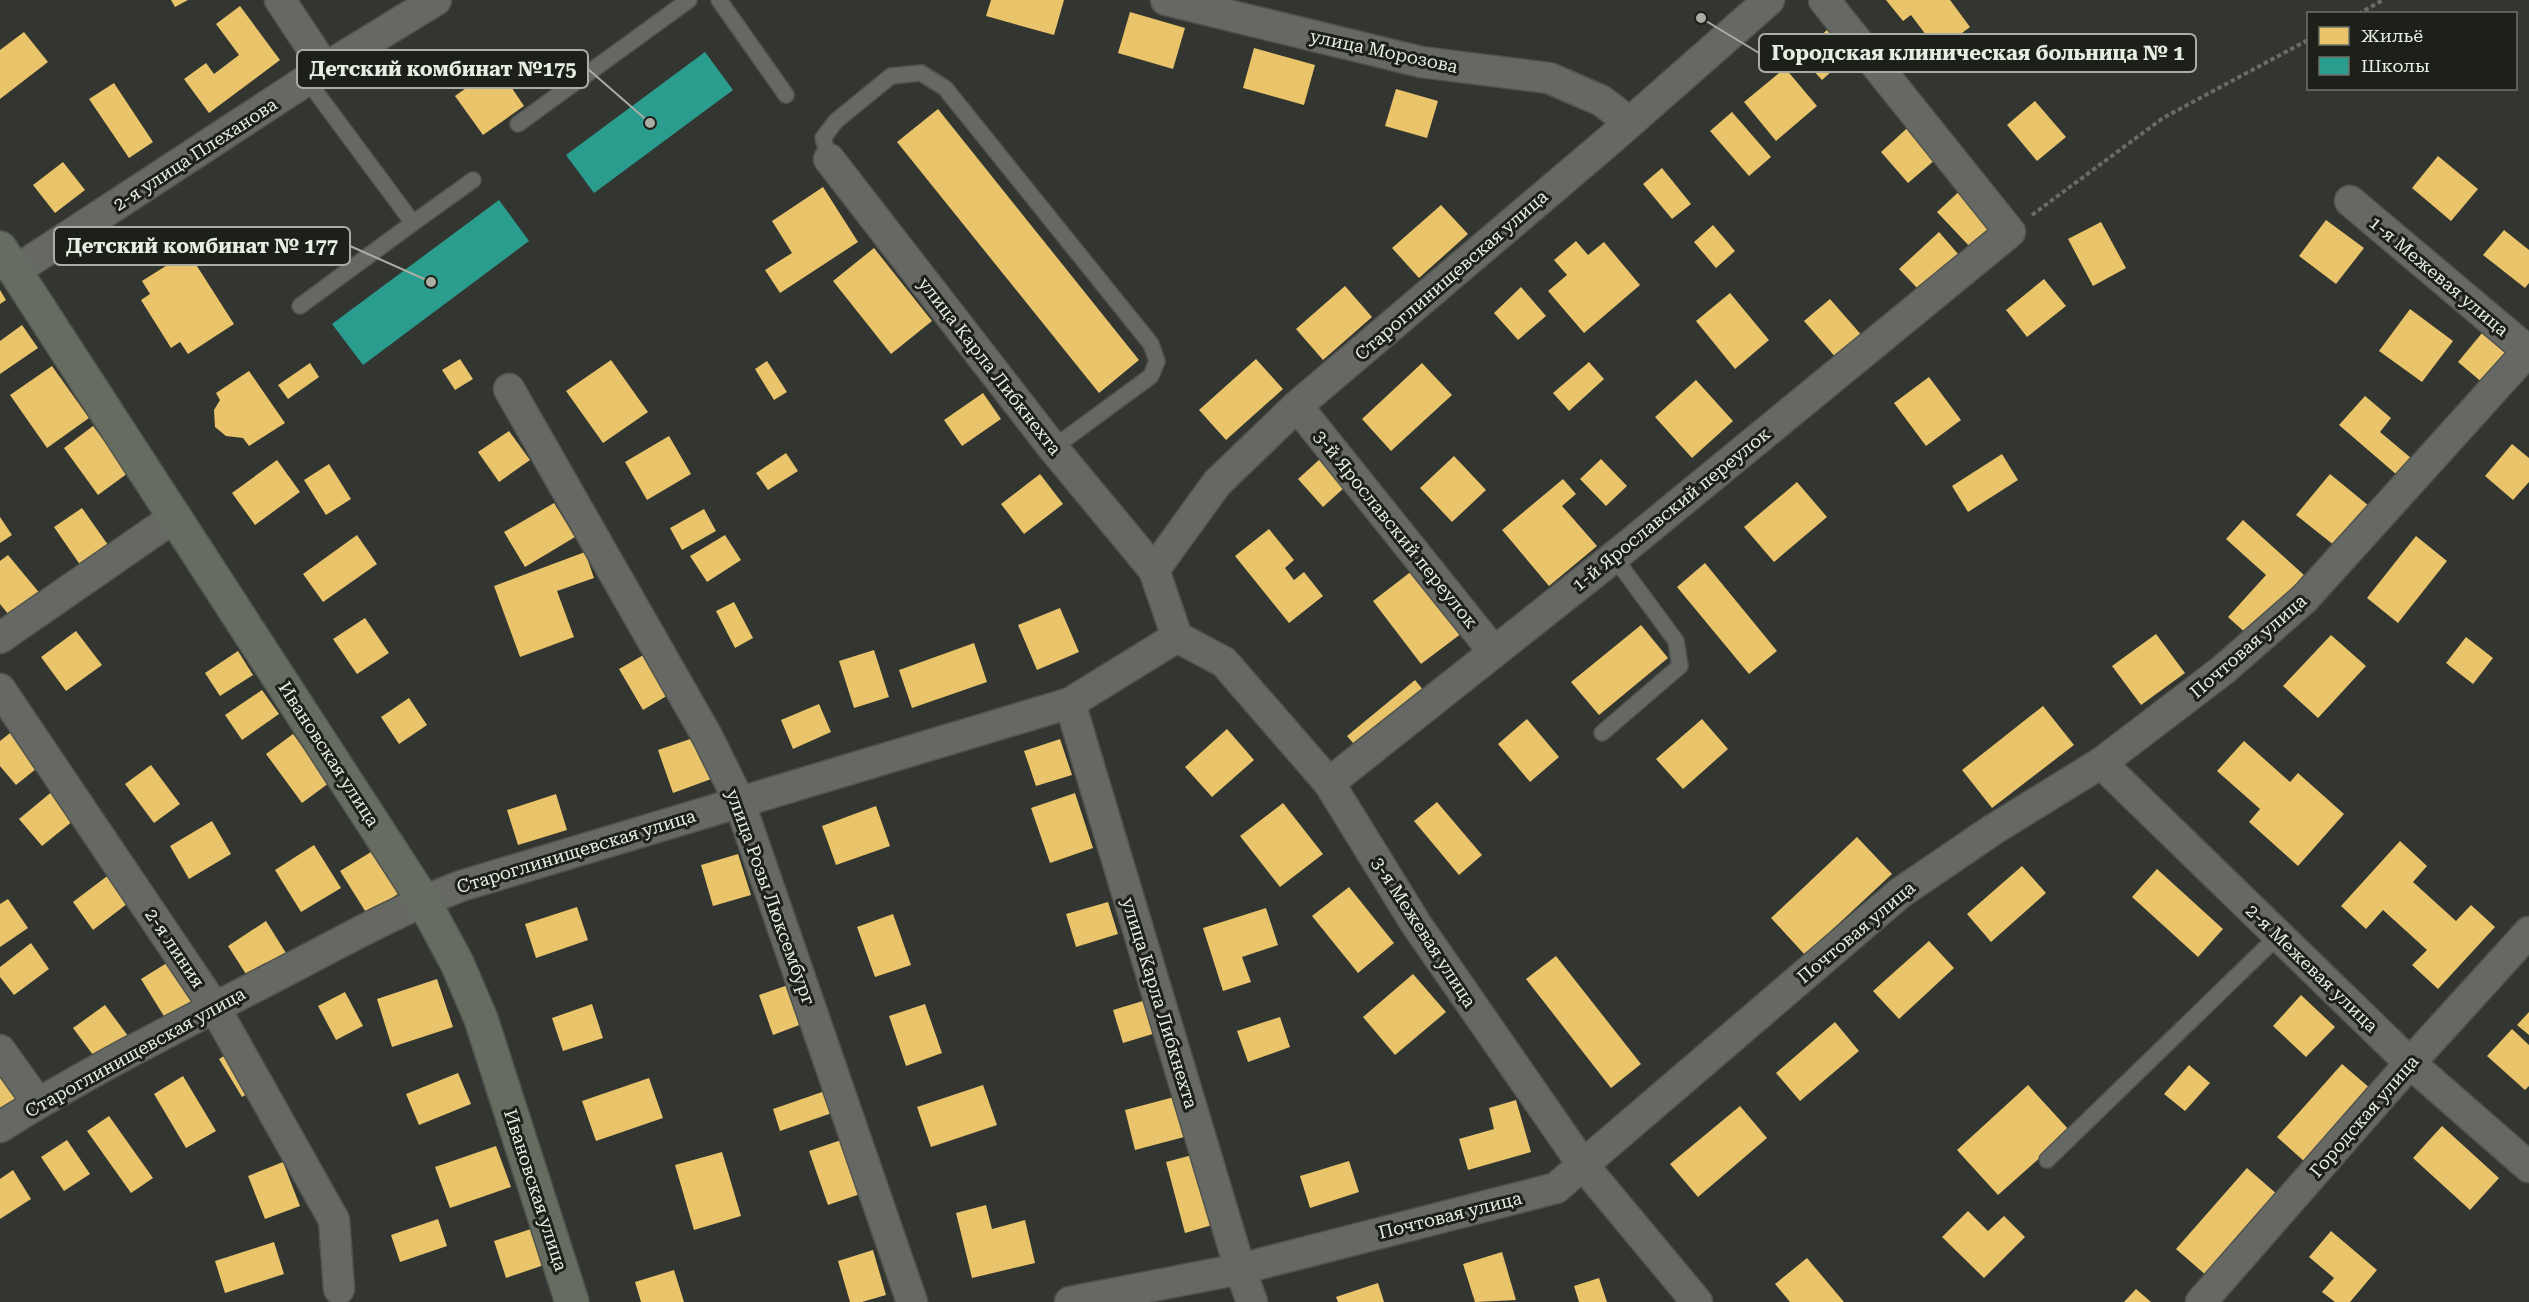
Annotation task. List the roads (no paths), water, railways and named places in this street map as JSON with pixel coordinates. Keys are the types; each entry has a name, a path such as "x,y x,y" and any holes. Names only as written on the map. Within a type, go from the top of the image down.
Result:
{"main road":[{"name":"Ивановская улица","path":"8,259 423,900 457,963 481,1019 572,1302"}],"street":[{"path":"280,0 316,74"},
{"name":"2-я улица Плеханова","path":"8,259 436,0"},
{"name":"улица Морозова","path":"1166,0 1421,62 1549,78 1602,101 1629,122"},
{"name":"Староглинищевская улица","path":"1154,570 1217,483 1298,406 1769,0"},
{"name":"1-й Ярославский переулок","path":"1329,783 1614,557 2010,232 1824,0"},
{"name":"улица Карла Либкнехта","path":"829,159 1053,448 1154,570"},
{"name":"1-я Межевая улица","path":"2350,201 2528,351"},
{"name":"Почтовая улица","path":"1070,1302 1240,1269 1556,1188 1900,893 1994,829 2101,763 2223,670 2305,598 2528,351"},
{"name":"улица Розы Люксембург","path":"509,390 707,736 739,801 912,1302"},
{"name":"3-й Ярославский переулок","path":"1298,406 1494,652"},
{"path":"0,638 176,516"},
{"path":"1154,570 1177,637"},
{"name":"Староглинищевская улица","path":"0,1127 38,1103 215,1008 423,900 461,886 739,801 1070,703 1177,637"},
{"name":"3-я Межевая улица","path":"1177,637 1224,662 1329,783 1416,924 1583,1166 1697,1302"},
{"name":"2-я линия","path":"0,689 215,1008 334,1220 339,1289"},
{"name":"улица Карла Либкнехта","path":"1070,703 1240,1269 1252,1302"},
{"name":"2-я Межевая улица","path":"2101,763 2410,1063 2529,1167"},
{"name":"Городская улица","path":"2201,1302 2410,1063 2529,932"},
{"path":"0,1050 38,1103"}],"lane":[{"path":"518,124 689,0"},
{"path":"719,0 786,96"},
{"path":"829,159 823,138 836,121 891,76 921,73 945,88 1150,344 1157,361 1151,376 1053,448"},
{"path":"316,74 413,223"},
{"path":"300,306 473,180"},
{"path":"1602,733 1680,666 1676,641 1614,557"},
{"path":"2047,1160 2278,936"}],"place":[{"name":"Городская клиническая больница № 1","path":"1701,18"},
{"name":"Детский комбинат №175","path":"650,123"},
{"name":"Детский комбинат № 177","path":"431,282"}]}
